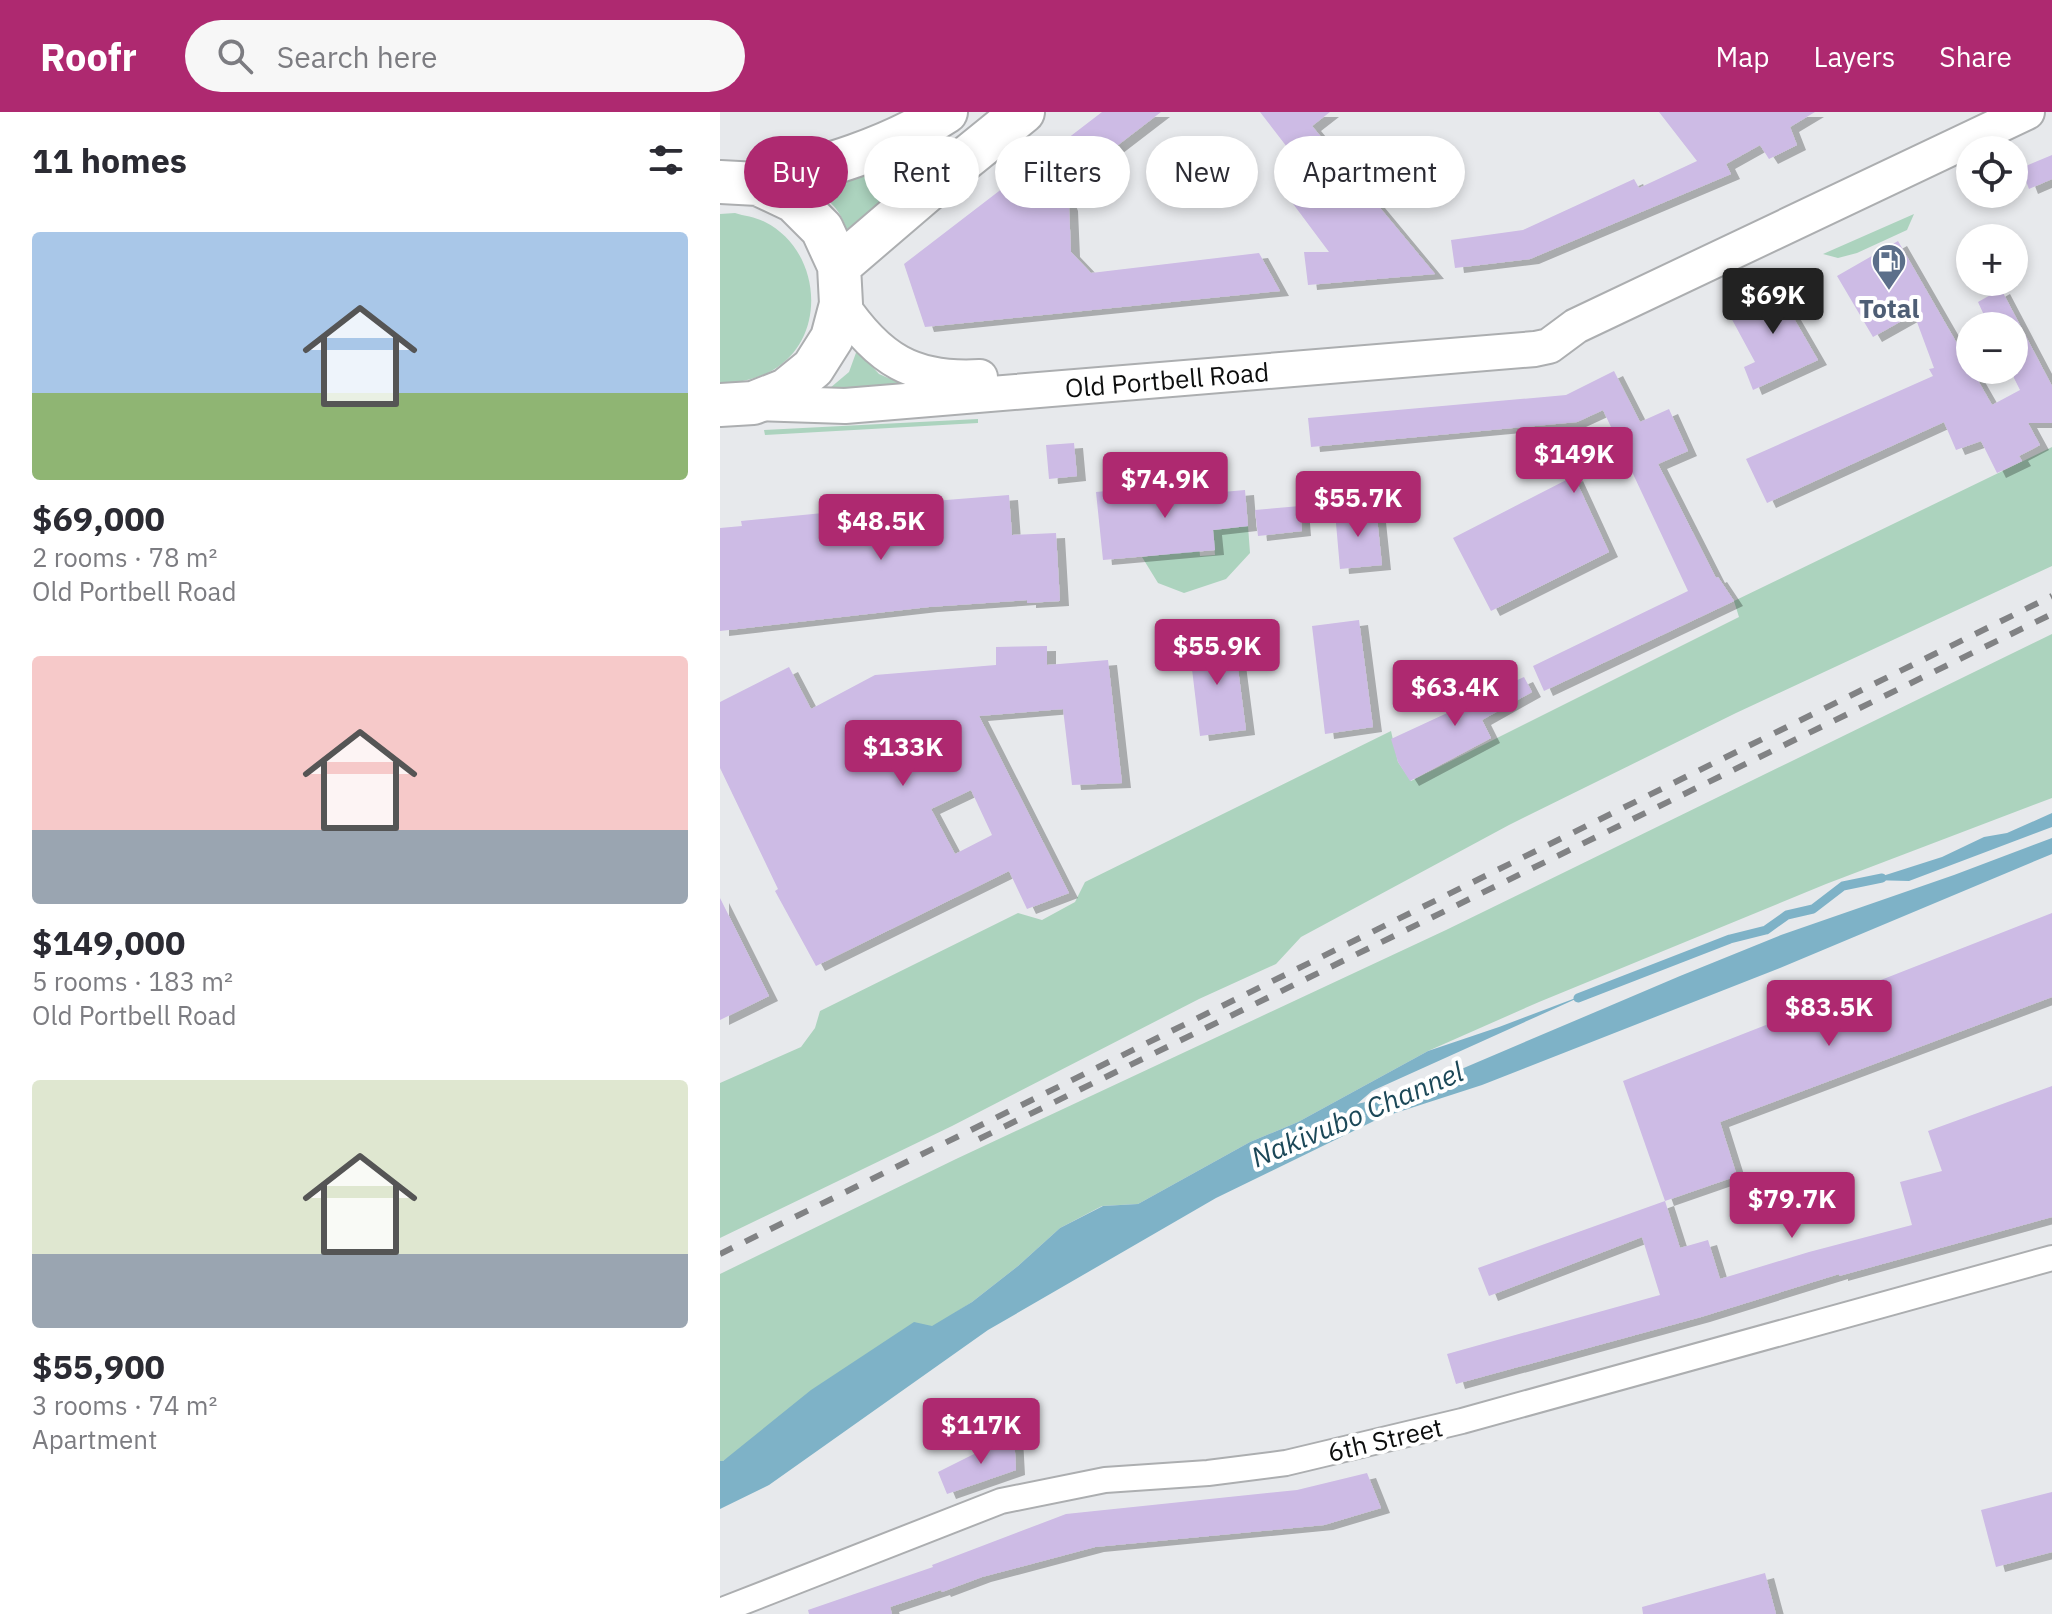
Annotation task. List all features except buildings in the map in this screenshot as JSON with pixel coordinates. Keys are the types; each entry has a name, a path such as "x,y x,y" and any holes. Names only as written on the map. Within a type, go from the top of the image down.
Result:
{"highway":[{"path":"739,183 818,168 875,149 946,112"},
{"path":"840,285 944,176 1023,112"},
{"path":"736,404 786,390 813,368 832,338 840,285 822,229 804,210 794,201 739,183"}],"main road":[{"name":"Old Portbell Road","path":"736,404 845,406 1549,346 1576,326 2027,112"},
{"name":"Old Portbell Road","path":"840,285 856,326 896,363 928,375 976,378 1453,334 1576,326"}],"street":[{"name":"6th Street","path":"720,1611 1001,1501 1105,1480 1208,1473 1286,1463 1462,1421 2052,1258"}],"green space":[{"path":"864,174 864,208 875,208 848,235 835,208 848,208 848,179"},
{"path":"735,213 765,222 784,235 798,252 807,272 811,294 810,316 803,337 791,355 773,370 754,378 720,384 720,214"},
{"path":"1914,214 1907,230 1857,253 1838,258 1823,254"},
{"path":"857,350 879,374 909,387 830,388 849,372"},
{"path":"978,419 978,423 765,435 764,430"},
{"path":"2052,447 2052,566 1736,713 1509,825 1301,937 1276,964 1199,999 952,1126 720,1238 720,1083 801,1047 815,1028 820,1011 1018,913 1042,920 1075,902 1085,882 1391,731 1398,762 1411,781 1739,617 1734,601"},
{"path":"1248,526 1250,553 1226,579 1184,593 1158,583 1142,557 1169,554 1198,535 1200,556 1215,555 1213,530"},
{"path":"2052,634 2052,798 1826,884 1539,1002 1428,1051 1298,1122 1250,1142 1138,1204 1102,1206 1060,1228 972,1302 720,1461 720,1274 956,1159 1446,930"}],"water":[{"path":"2052,813 2052,827 1909,881 1870,880 1942,857 1984,837 2007,833"},
{"name":"Nakivubo Channel","path":"2052,838 2052,854 1780,968 1482,1085 1380,1118 1216,1198 988,1330 769,1485 720,1509 720,1461 811,1390 914,1322 932,1326 972,1302 1060,1228 1103,1206 1138,1204 1250,1142 1298,1122 1428,1051 1589,993 1372,1091 1357,1104 1405,1093 1781,935"}],"waterway":[{"path":"1578,998 1730,939 1766,930 1787,915 1813,909 1843,886 1882,878"}],"railway":[{"path":"720,1254 2052,596"},
{"path":"979,1139 2052,614"}],"place":[{"name":"Total","path":"1889,292"}]}
